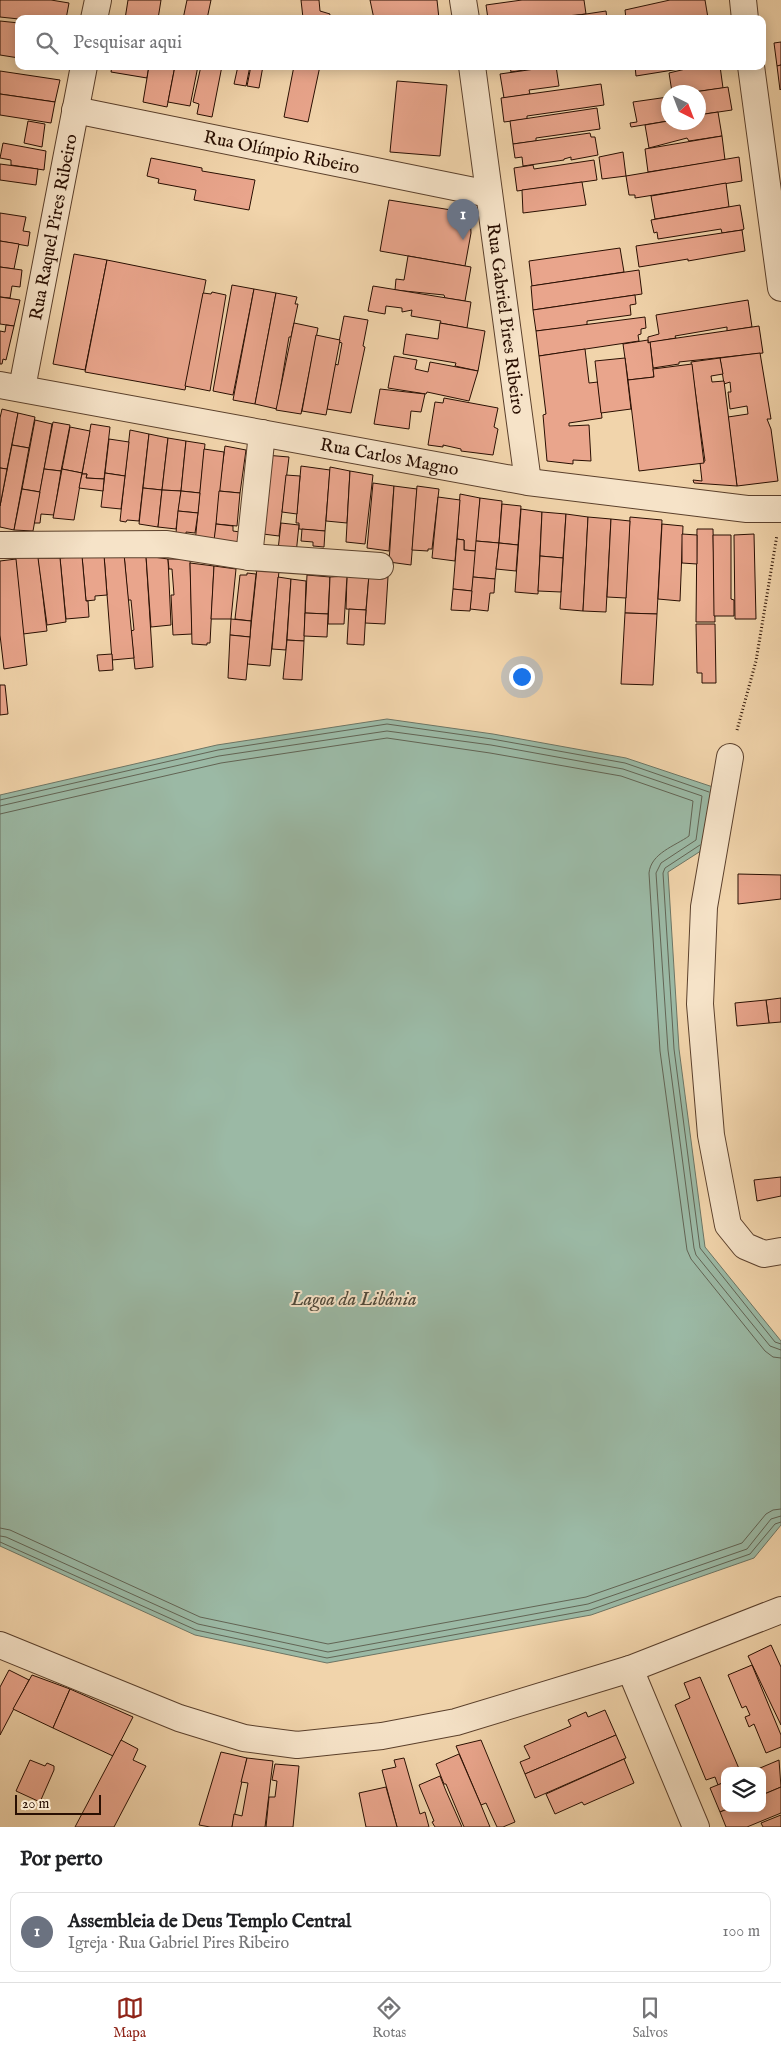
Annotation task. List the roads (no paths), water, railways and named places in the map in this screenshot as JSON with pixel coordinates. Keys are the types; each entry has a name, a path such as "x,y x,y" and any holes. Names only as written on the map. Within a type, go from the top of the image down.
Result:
{"street":[{"path":"95,15 98,0"},
{"path":"463,0 465,15"},
{"path":"743,0 745,15"},
{"name":"Rua Raquel Pires Ribeiro","path":"11,386 83,70"},
{"name":"Rua Gabriel Pires Ribeiro","path":"473,70 528,482"},
{"path":"753,70 781,288"},
{"name":"Rua Olímpio Ribeiro","path":"75,110 489,194"},
{"name":"Rua Carlos Magno","path":"11,386 528,482 747,509 781,509"},
{"path":"249,557 262,433"},
{"path":"0,545 167,544 249,557 380,566"},
{"path":"730,757 704,907 700,1004 711,1135 728,1225 745,1246 764,1254 781,1251"},
{"path":"0,1645 178,1718 244,1738 297,1745 382,1736 456,1722 630,1669 781,1610"},
{"path":"630,1669 696,1827"}],"water":[{"name":"Lagoa da Libânia","path":"387,719 493,734 626,758 716,788 707,847 668,872 679,1049 705,1247 781,1341 781,1525 754,1558 591,1615 327,1663 195,1635 0,1546 0,795 217,745"}],"place":[{"name":"Assembleia de Deus Templo Central","path":"463,240"}]}
